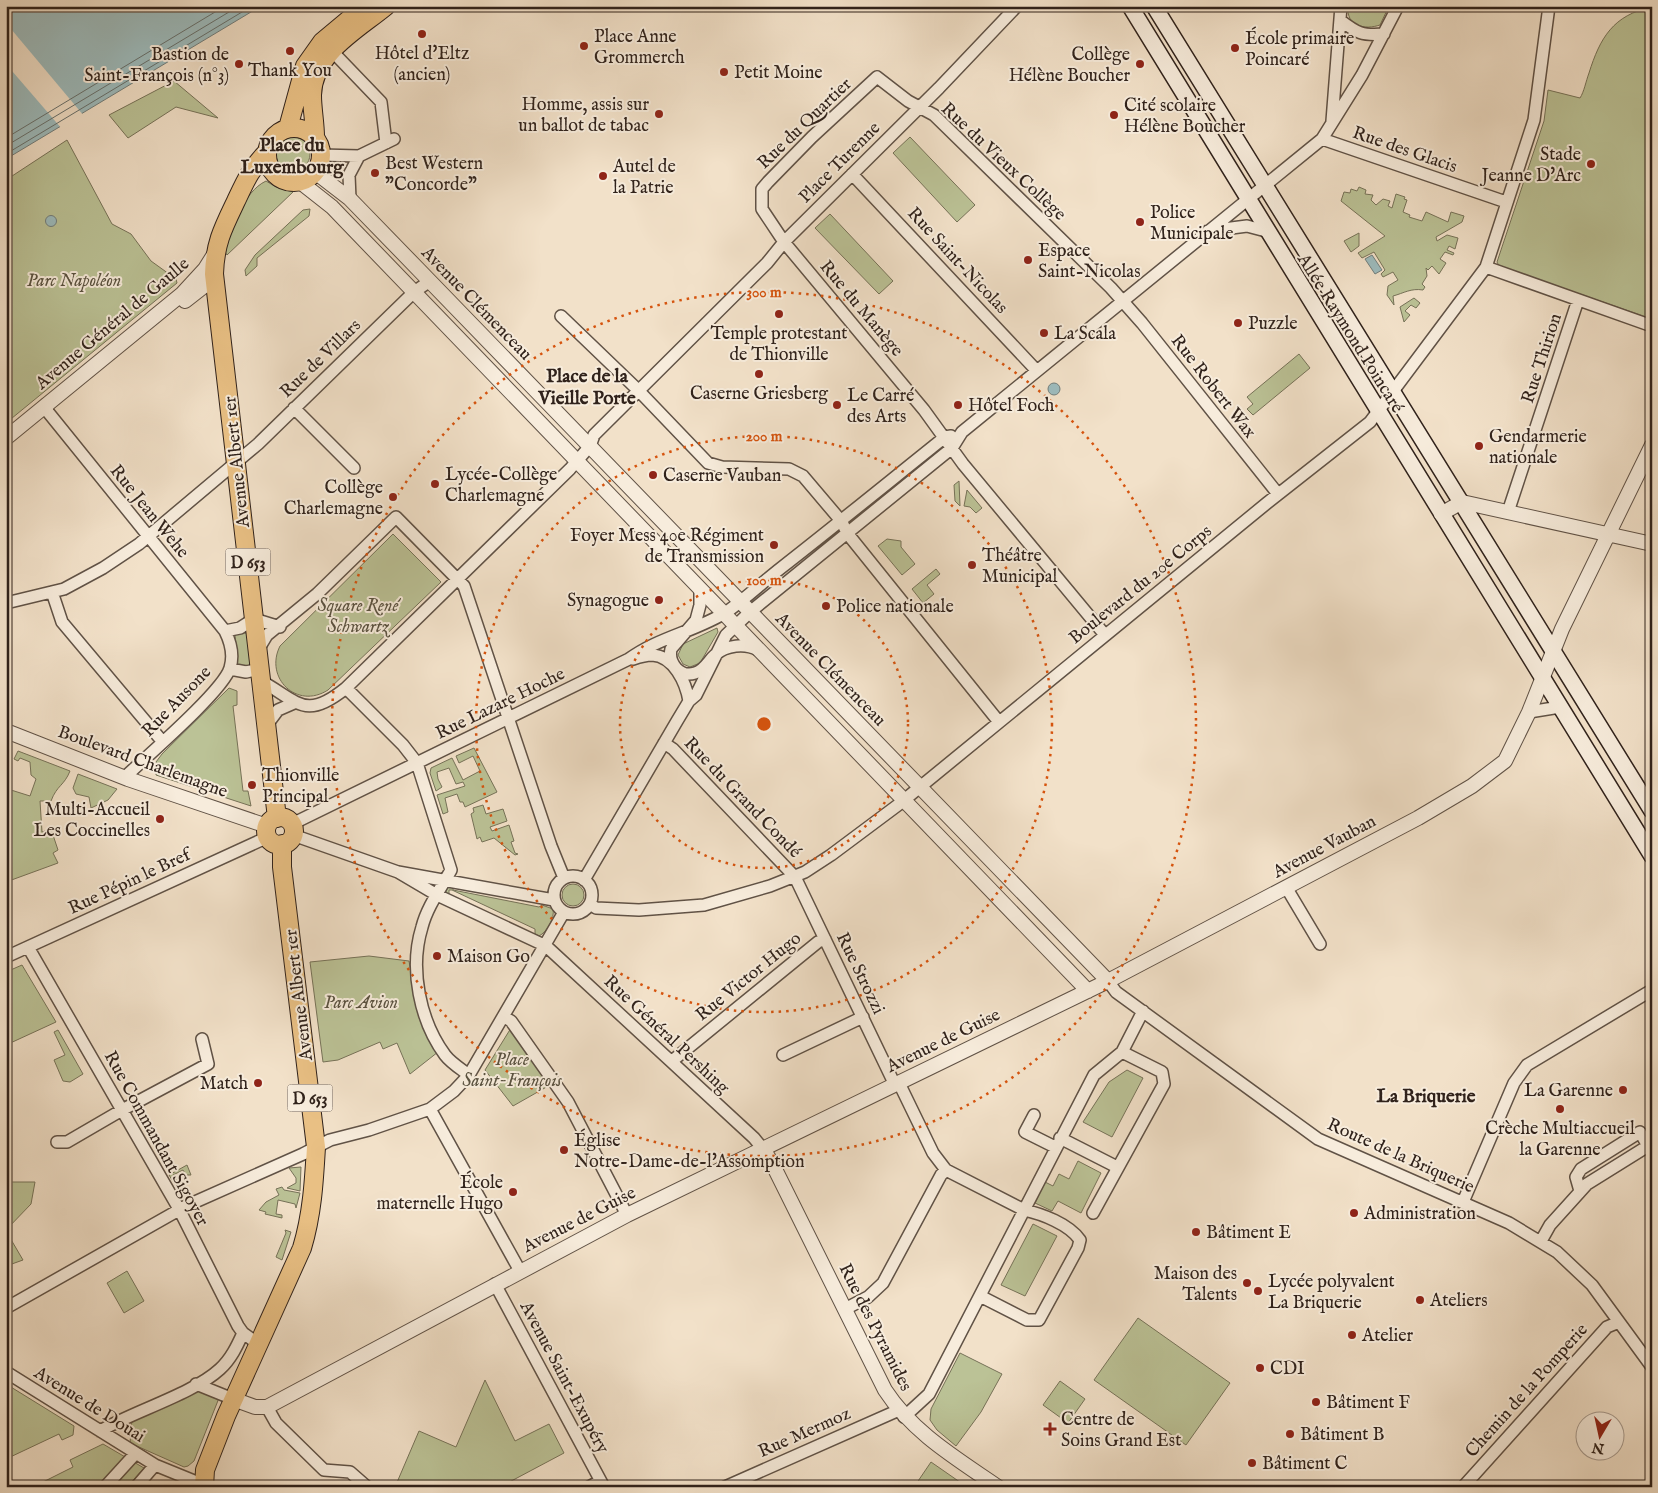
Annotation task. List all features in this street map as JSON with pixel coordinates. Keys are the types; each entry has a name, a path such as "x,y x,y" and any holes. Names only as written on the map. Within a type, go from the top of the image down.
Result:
{"main road":[{"path":"288,128 305,66 322,42 365,6"},
{"path":"315,137 301,128 288,128 274,136 266,153 273,172 285,180 299,182 318,164 312,95 315,76 386,6"},
{"name":"Allée Raymond Poincaré","path":"1130,6 1266,231 1652,856"},
{"name":"Allée Raymond Poincaré","path":"1154,6 1652,811"},
{"name":"Avenue Albert 1er","path":"233,1399 250,1338 281,1298 307,1230 314,1186 316,1147 214,274 215,252 223,227 246,177 266,153"},
{"name":"Avenue Albert 1er","path":"236,200 254,182 273,172"},
{"name":"D 653","path":"204,1486 205,1470 233,1399"}],"street":[{"name":"Place Turenne","path":"458,580 590,446 594,434 767,263 784,242 1017,6"},
{"path":"1332,126 1341,6"},
{"path":"629,659 653,655 665,659 676,669 687,674 695,674 704,668 728,633 750,612 952,448 960,434 1122,300 1322,139 1332,126 1398,6"},
{"name":"Boulevard du 20e Corps","path":"590,904 596,908 639,910 704,905 795,877 831,855 904,800 1278,494 1370,422 1486,267 1534,120 1549,6"},
{"path":"1340,20 1358,33 1368,36 1384,34"},
{"path":"318,164 359,156 390,141 384,125 381,102 336,54"},
{"name":"Rue du Vieux Collège","path":"877,77 919,107 934,115 1084,259 1122,300"},
{"name":"Rue du Quartier","path":"761,196 762,189 768,182 812,137 877,77"},
{"name":"Rue des Glacis","path":"1322,139 1506,202"},
{"path":"350,199 349,175 359,156"},
{"name":"Avenue Clémenceau","path":"318,164 1112,986"},
{"name":"Rue Saint-Nicolas","path":"852,174 1037,371"},
{"path":"299,182 332,207 1088,991"},
{"name":"Rue du Manège","path":"761,196 762,210 784,242 919,402 952,448 1105,635"},
{"path":"1208,231 1247,226 1266,231"},
{"name":"Avenue Général de Gaulle","path":"6,447 44,409 182,294 205,269 215,252"},
{"path":"1486,267 1652,326"},
{"name":"Avenue Général de Gaulle","path":"6,438 208,283 214,274"},
{"name":"Rue de Villars","path":"6,604 29,596 52,592 103,568 148,536 236,463 414,292 430,281"},
{"name":"Avenue Général de Gaulle","path":"200,289 208,289 214,293 219,306"},
{"name":"Rue Robert Wax","path":"1122,300 1278,494"},
{"name":"Rue Thirion","path":"1508,512 1578,300"},
{"path":"561,316 638,390 708,463 722,467 788,469 803,476 842,522 847,533 999,722"},
{"path":"294,408 354,468"},
{"name":"Rue Jean Wehe","path":"44,409 226,631"},
{"path":"945,437 960,434"},
{"name":"Rue Lazare Hoche","path":"280,831 629,659 671,635 690,629 723,613 842,522 945,437"},
{"name":"Avenue Vauban","path":"1112,986 1286,887 1418,818 1472,786 1506,760 1529,712 1553,651 1652,445"},
{"path":"1441,514 1462,502 1652,544"},
{"path":"258,650 268,635 280,627 396,517 464,586 554,855 564,878"},
{"path":"261,675 294,703 307,706 328,702 346,688 458,580"},
{"path":"690,701 686,685 671,661 671,649 674,642 690,629 699,612 700,589"},
{"path":"52,592 62,622 162,741"},
{"path":"226,631 240,628 254,619 280,627"},
{"name":"Rue Ausone","path":"125,777 218,688 230,669 232,648 226,631"},
{"path":"584,880 664,743 690,701 696,695 715,654 737,646 750,646 760,651"},
{"name":"Rue Ausone","path":"230,669 261,675"},
{"path":"346,688 403,745 417,763 451,870 422,926 416,954 418,987 430,1029 446,1057 469,1075"},
{"path":"266,726 278,710 294,703"},
{"path":"1529,712 1560,707"},
{"name":"Boulevard Charlemagne","path":"6,731 125,777 280,831"},
{"name":"Rue du Grand Condé","path":"664,743 673,749 795,877"},
{"path":"280,831 398,872 554,900 564,912 579,913 590,904 591,891 584,880 578,876 564,878 555,887 554,900"},
{"name":"Rue Pépin le Bref","path":"6,958 280,831"},
{"name":"Rue Général Pershing","path":"398,872 437,895 546,946 754,1138 762,1149"},
{"name":"Rue Strozzi","path":"795,877 862,1017 933,1153 946,1170"},
{"path":"1286,887 1320,944"},
{"path":"6,1308 179,1209 330,1140 369,1130 430,1109 454,1091 469,1075 546,946 564,912"},
{"name":"Rue Victor Hugo","path":"672,1061 818,942 826,940"},
{"name":"Rue Commandant Sigoyer","path":"28,947 179,1209 250,1338"},
{"name":"Avenue de Guise","path":"267,1407 627,1215 1088,991 1112,986"},
{"name":"Route de la Briquerie","path":"1112,986 1143,1011 1318,1139 1509,1222 1557,1252 1592,1285 1652,1366"},
{"path":"1463,1202 1514,1083 1527,1065 1652,990"},
{"path":"1093,1214 1164,1084 1162,1072 1122,1052 1143,1011"},
{"path":"504,1016 568,1102 627,1215"},
{"path":"783,1055 862,1017"},
{"path":"57,1142 68,1142 122,1110 208,1064 202,1039"},
{"name":"Rue Mermoz","path":"725,1487 902,1414 929,1394 1094,1075 1122,1052"},
{"path":"430,1109 520,1271"},
{"path":"1034,1115 1025,1132 1117,1167"},
{"path":"1541,1241 1550,1225 1580,1191 1586,1184 1648,1146 1640,1132 1582,1169 1576,1177 1580,1191"},
{"name":"Rue des Pyramides","path":"762,1149 772,1162 885,1390 902,1414 930,1439 998,1487"},
{"path":"845,1310 868,1298 884,1284 941,1175 946,1170 1024,1210 1037,1213 1072,1231 1080,1240 1078,1248 1039,1320 1027,1320 980,1296"},
{"name":"Avenue Saint-Exupéry","path":"495,1284 602,1484"},
{"name":"Chemin de la Pomperie","path":"1463,1487 1607,1326 1619,1322"},
{"path":"100,1431 196,1384 220,1369 234,1351 250,1338"},
{"name":"Avenue de Douai","path":"6,1372 155,1465 204,1486"},
{"path":"196,1384 255,1407 267,1407 276,1423 324,1470 350,1472 366,1486"},
{"path":"105,1487 136,1453"},
{"path":"136,1487 155,1465"},
{"path":"589,1487 602,1484"}],"green space":[{"path":"1348,6 1389,6 1380,25 1363,27 1353,23 1350,19"},
{"name":"Stade Jeanne D'Arc","path":"1652,7 1652,319 1499,266 1497,262 1544,121 1548,90 1580,98 1593,60 1603,39 1610,30 1627,16"},
{"path":"174,81 218,118 176,107 128,138 109,115"},
{"path":"293,137 300,138 305,142 309,147 309,161 305,166 300,170 293,171 286,170 281,166 277,161 276,154 277,147 281,142 286,138"},
{"path":"910,137 975,205 957,222 893,153"},
{"name":"Parc Napoléon","path":"67,140 112,224 131,234 151,261 176,279 177,283 6,423 6,180"},
{"path":"266,181 276,187 293,192 227,255 225,252 231,232 245,202 258,186"},
{"path":"1359,187 1366,190 1365,194 1373,195 1371,200 1376,205 1383,199 1390,201 1388,206 1392,208 1396,194 1405,197 1404,199 1407,200 1403,212 1410,215 1409,217 1422,221 1426,212 1448,222 1451,212 1464,216 1462,222 1436,237 1437,241 1447,235 1458,238 1455,249 1449,246 1447,250 1454,253 1453,255 1445,252 1440,259 1446,263 1439,274 1432,266 1428,270 1426,268 1427,276 1422,284 1425,287 1423,290 1411,290 1393,296 1394,305 1387,295 1388,286 1398,280 1393,272 1383,277 1381,274 1385,270 1374,252 1362,258 1358,253 1385,236 1341,201 1344,192 1350,193 1351,189 1357,191"},
{"path":"310,209 309,216 257,258 257,266 246,276 245,270 255,255 303,210"},
{"path":"830,214 893,281 879,294 815,228"},
{"path":"1359,233 1359,246 1351,252 1344,241"},
{"path":"1414,298 1420,303 1416,308 1411,305 1405,311 1410,315 1404,322 1400,307"},
{"path":"1299,354 1310,368 1253,415 1247,409 1253,404 1247,397"},
{"path":"959,481 960,506 955,501 954,485"},
{"path":"967,490 982,508 976,513 970,507 964,506"},
{"name":"Square René Schwartz","path":"393,534 441,582 328,690 316,695 305,696 286,688 276,669 276,658 280,646"},
{"path":"887,539 901,541 901,547 915,564 902,575 878,546"},
{"path":"936,569 940,574 927,585 934,594 923,603 912,589"},
{"path":"717,628 718,632 700,663 690,667 683,664 678,655 683,644"},
{"path":"242,632 248,634 251,663 247,667 237,665 235,635"},
{"path":"229,688 237,691 237,705 233,706 243,791 248,791 251,806 156,775 156,762 162,754"},
{"path":"474,748 497,792 465,807 463,802 460,802 457,794 445,798 448,812 443,814 437,795 465,786 463,782 456,784 449,768 437,772 442,787 436,791 430,773 431,768 452,758 463,780 480,771 473,756 459,763 456,756"},
{"path":"18,751 70,771 51,801 40,801 42,832 51,829 58,850 53,853 58,863 6,882 7,758 11,790 30,796 36,779 31,775 30,762 20,758 18,761 14,759"},
{"path":"78,774 117,789 108,800 91,808 89,797 76,794 73,788"},
{"path":"483,805 486,814 503,809 507,821 490,827 492,831 509,825 514,841 511,842 515,853 518,854 515,855 494,838 482,842 480,837 477,839 471,814 474,812 473,808"},
{"path":"573,884 581,887 584,895 581,903 573,906 565,903 562,895 565,887"},
{"path":"453,887 453,890 539,907 542,905 553,909 552,920 545,931 539,936 535,934 535,929 452,890 449,890 449,895 446,894 446,888"},
{"name":"Parc Avion","path":"369,956 409,961 413,985 438,1052 410,1074 397,1043 383,1049 380,1042 338,1060 323,1062 310,962"},
{"path":"22,965 56,1022 6,1045 6,972"},
{"name":"Place Saint-François","path":"511,1028 550,1085 513,1106 485,1070"},
{"path":"58,1030 83,1074 70,1082 63,1081 54,1060 65,1055 54,1032"},
{"path":"1127,1070 1143,1078 1112,1137 1083,1122 1109,1082"},
{"path":"1078,1161 1101,1173 1081,1213 1058,1201 1052,1211 1035,1203 1045,1182 1053,1186 1059,1174 1069,1179"},
{"path":"187,1165 191,1175 186,1175 183,1170 173,1175 177,1181 174,1183 169,1175"},
{"path":"301,1167 300,1191 287,1188 296,1183 296,1178 289,1168"},
{"path":"6,1182 35,1182 31,1204 6,1230"},
{"path":"282,1187 284,1190 300,1193 296,1208 295,1204 278,1200 276,1214 282,1215 282,1218 265,1214 266,1212 259,1210 266,1202 279,1195 276,1189"},
{"path":"1033,1224 1057,1236 1025,1296 1001,1285"},
{"path":"285,1230 291,1232 282,1260 276,1257 286,1233"},
{"path":"6,1231 23,1260 9,1265 6,1263"},
{"path":"127,1271 144,1301 124,1313 107,1283"},
{"path":"1138,1318 1230,1383 1186,1445 1094,1380"},
{"path":"960,1353 1002,1374 981,1412 956,1446 937,1430 930,1420 931,1409"},
{"path":"485,1380 515,1441 549,1424 564,1453 500,1487 395,1487 419,1431 456,1447"},
{"path":"1060,1381 1085,1399 1068,1423 1043,1405"},
{"path":"6,1384 74,1426 73,1435 62,1440 59,1434 6,1459"},
{"path":"197,1389 219,1398 194,1461 188,1466 184,1467 130,1443 132,1419"},
{"path":"103,1444 144,1468 127,1487 33,1487 73,1467 70,1460"},
{"path":"931,1462 967,1487 914,1487"}],"water":[{"path":"6,6 261,6 6,159"},
{"path":"49,216 53,216 56,221 55,225 49,226 46,223 46,219"},
{"path":"1372,255 1382,270 1375,274 1365,259"},
{"path":"1056,383 1059,384 1059,394 1052,395 1049,394 1048,387 1049,384"}],"pier":[{"path":"6,23 84,116 62,129 6,64"}],"place":[{"name":"Hôtel d'Eltz (ancien)","path":"422,34"},
{"name":"Place Anne Grommerch","path":"584,46"},
{"name":"École primaire Poincaré","path":"1235,48"},
{"name":"Thank You","path":"290,51"},
{"name":"Bastion de Saint-François (n°3)","path":"239,64"},
{"name":"Collège Hélène Boucher","path":"1140,64"},
{"name":"Petit Moine","path":"724,72"},
{"name":"Homme, assis sur un ballot de tabac","path":"659,114"},
{"name":"Cité scolaire Hélène Boucher","path":"1114,115"},
{"name":"Stade Jeanne D'Arc","path":"1591,164"},
{"name":"Best Western \"Concorde\"","path":"375,173"},
{"name":"Autel de la Patrie","path":"603,176"},
{"name":"Police Municipale","path":"1140,222"},
{"name":"Espace Saint-Nicolas","path":"1028,260"},
{"name":"Temple protestant de Thionville","path":"779,314"},
{"name":"Puzzle","path":"1238,323"},
{"name":"La Scala","path":"1044,333"},
{"name":"Caserne Griesberg","path":"759,374"},
{"name":"Le Carré des Arts","path":"837,405"},
{"name":"Hôtel Foch","path":"958,405"},
{"name":"Gendarmerie nationale","path":"1479,446"},
{"name":"Caserne Vauban","path":"653,475"},
{"name":"Lycée-Collège Charlemagne","path":"435,484"},
{"name":"Collège Charlemagne","path":"393,497"},
{"name":"Foyer Mess 40e Régiment de Transmission","path":"774,545"},
{"name":"Théâtre Municipal","path":"972,565"},
{"name":"Synagogue","path":"659,600"},
{"name":"Police nationale","path":"826,606"},
{"name":"Thionville Principal","path":"252,785"},
{"name":"Multi-Accueil Les Coccinelles","path":"160,819"},
{"name":"Maison Go","path":"437,956"},
{"name":"Match","path":"258,1083"},
{"name":"La Garenne","path":"1623,1090"},
{"name":"Crèche Multiaccueil la Garenne","path":"1560,1109"},
{"name":"Église Notre-Dame-de-l'Assomption","path":"564,1150"},
{"name":"École maternelle Hugo","path":"513,1192"},
{"name":"Administration","path":"1354,1213"},
{"name":"Bâtiment E","path":"1196,1232"},
{"name":"Maison des Talents","path":"1247,1283"},
{"name":"Lycée polyvalent La Briquerie","path":"1258,1291"},
{"name":"Ateliers","path":"1420,1300"},
{"name":"Atelier","path":"1352,1335"},
{"name":"CDI","path":"1260,1368"},
{"name":"Bâtiment F","path":"1316,1402"},
{"name":"Centre de Soins Grand Est","path":"1050,1429"},
{"name":"Bâtiment B","path":"1290,1434"},
{"name":"Bâtiment C","path":"1252,1463"}],"district":[{"name":"Place du Luxembourg","path":"292,155"},
{"name":"Place de la Vieille Porte","path":"587,386"},
{"name":"La Briquerie","path":"1426,1095"}]}
